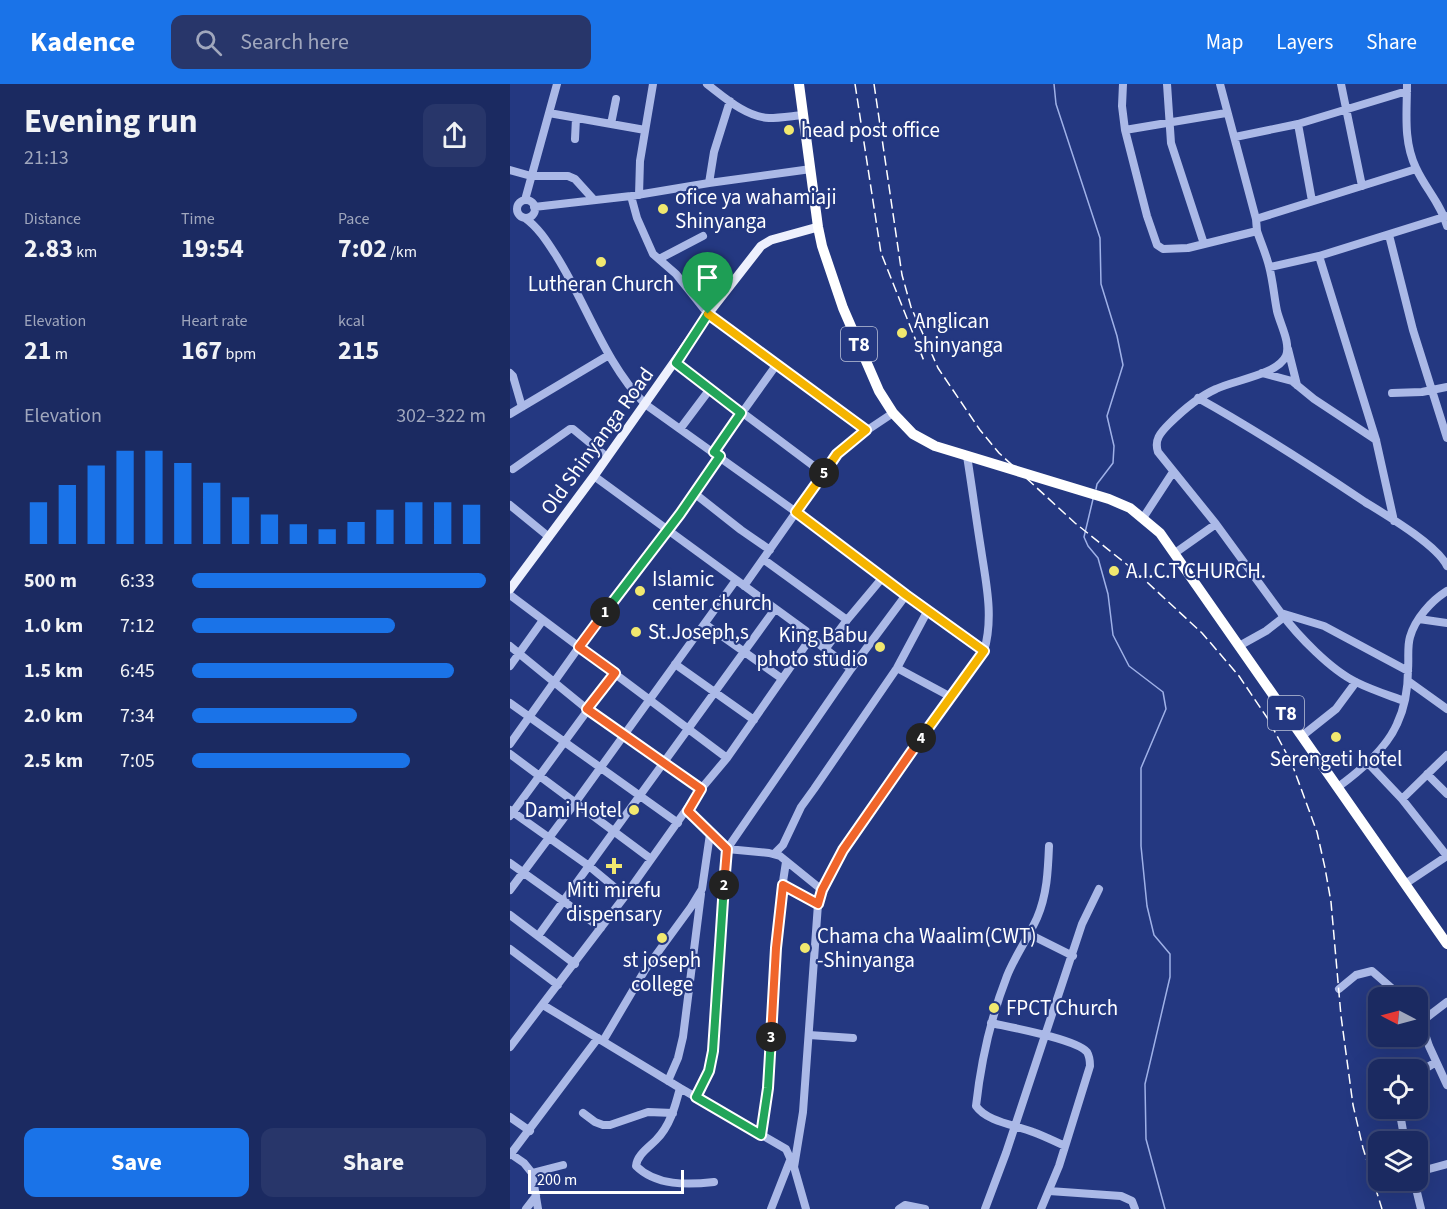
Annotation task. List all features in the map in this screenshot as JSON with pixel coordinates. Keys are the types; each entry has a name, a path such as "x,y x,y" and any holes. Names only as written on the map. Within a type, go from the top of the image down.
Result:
{"highway":[{"name":"T8","path":"799,84 822,246 843,308 879,391 893,413 913,434 944,449 1109,499 1130,508 1160,533 1447,944"}],"main road":[{"name":"Old Shinyanga Road","path":"510,589 676,363 708,314 761,246 771,240 818,227"}],"street":[{"path":"556,84 525,200 518,205 514,214 533,223 563,267 609,355 637,395 645,404 717,454 984,651"},
{"path":"653,84 635,196 637,218 648,246 680,279 708,314 866,430"},
{"path":"707,84 730,101 767,118 803,115"},
{"path":"1123,84 1122,106 1125,130 1156,245 1172,250 1257,231"},
{"path":"1167,84 1169,122 1176,160 1204,244"},
{"path":"1220,84 1256,219 1257,231 1270,267 1277,309 1297,385"},
{"path":"1341,84 1362,186"},
{"path":"1235,137 1298,124 1407,88 1408,145 1416,169 1446,220 1319,256 1270,267"},
{"path":"611,124 615,99"},
{"path":"709,183 714,152 730,101"},
{"path":"1125,130 1226,112"},
{"path":"549,113 645,130"},
{"path":"575,139 576,118"},
{"path":"1298,124 1312,201"},
{"path":"534,207 635,196 811,169"},
{"path":"1256,219 1416,169"},
{"path":"510,170 531,176 568,176 575,179 594,200"},
{"path":"525,200 531,202 534,207 532,215 525,218"},
{"path":"1389,235 1413,330 1447,438"},
{"path":"659,259 703,236"},
{"path":"1319,256 1376,440 1395,521"},
{"path":"1288,348 1282,361 1262,373 1218,388 1198,398 1161,432 1156,440 1158,452 1304,640 1344,675 1404,701"},
{"path":"510,414 609,355"},
{"path":"676,363 823,473"},
{"path":"510,744 694,493 741,413 777,364"},
{"path":"510,373 513,376 522,407"},
{"path":"1262,373 1286,378 1376,440"},
{"path":"1392,393 1447,387"},
{"path":"680,429 710,389"},
{"path":"1198,398 1285,449 1395,521 1435,550 1447,567"},
{"path":"744,586 837,454 866,430 893,413"},
{"path":"513,469 570,429 573,429 607,457"},
{"path":"771,1209 800,1139 818,904 822,890 858,825 984,651 990,626 988,599 967,456"},
{"path":"1143,518 1173,472"},
{"path":"594,476 806,631 810,637 851,669"},
{"path":"694,493 770,550"},
{"path":"510,505 549,537"},
{"path":"1175,553 1216,524"},
{"path":"764,559 847,620"},
{"path":"826,648 883,577"},
{"path":"510,890 576,803 736,580"},
{"path":"1338,787 1367,762 1391,735 1398,722 1408,681 1409,641 1419,619 1437,598 1447,591"},
{"path":"696,1097 709,1071 713,1051 727,849 851,669 906,595"},
{"path":"510,596 727,758"},
{"path":"538,936 775,609"},
{"path":"774,854 783,845 801,807 897,669 928,610"},
{"path":"1239,646 1266,631 1283,615"},
{"path":"1283,615 1324,626 1408,671"},
{"path":"1419,619 1447,623"},
{"path":"510,666 543,620"},
{"path":"705,624 782,678"},
{"path":"510,1047 626,896 688,811 701,789 727,758 809,642 810,637"},
{"path":"510,646 587,709 701,789"},
{"path":"675,664 754,720"},
{"path":"897,669 951,698"},
{"path":"615,673 562,742 540,777 511,813 550,837 626,896"},
{"path":"1408,681 1447,709"},
{"path":"1302,736 1336,709 1356,682"},
{"path":"510,703 678,823"},
{"path":"510,754 651,860"},
{"path":"1402,799 1447,755"},
{"path":"1367,762 1402,799 1447,856 1405,884"},
{"path":"1427,774 1446,790"},
{"path":"688,811 727,849 774,854 822,890"},
{"path":"668,1081 678,1058 683,1037 710,834"},
{"path":"1049,846 1046,886 1042,904 1029,934 1016,955 991,1023 976,1106 989,1117 1065,1146"},
{"path":"761,1135 768,1088 776,948 786,862"},
{"path":"510,863 601,928"},
{"path":"783,885 818,904"},
{"path":"538,1209 532,1173 528,1167 510,1155 601,1039 645,970 691,908 702,889"},
{"path":"985,1209 1082,924 1099,889"},
{"path":"510,915 575,964"},
{"path":"1029,934 1073,956"},
{"path":"510,949 558,985"},
{"path":"1338,989 1356,975 1372,971 1390,987"},
{"path":"1428,1016 1447,1002"},
{"path":"543,1005 786,1149 806,1209"},
{"path":"991,1023 1077,1046 1088,1053 1090,1058 1090,1066 1065,1146 1041,1209"},
{"path":"809,1035 853,1038"},
{"path":"1428,1043 1447,1085"},
{"path":"1428,1066 1436,1062"},
{"path":"680,1088 673,1113 659,1137 638,1159 636,1166 651,1177 680,1184 714,1182"},
{"path":"583,1113 596,1122 610,1125 648,1112 673,1113"},
{"path":"510,1117 530,1131"},
{"path":"786,1149 800,1139"},
{"path":"1428,1169 1447,1164"},
{"path":"532,1173 563,1165"},
{"path":"1049,1191 1121,1197 1132,1201 1135,1209"},
{"path":"1417,1191 1421,1209"},
{"path":"526,1209 536,1196"},
{"path":"899,1209 905,1205 925,1209"}],"waterway":[{"path":"1054,84 1056,104 1100,238 1101,284 1117,336 1123,365 1107,416 1114,446 1113,463 1097,484 1096,489"},
{"path":"1093,499 1084,537 1098,558 1108,594 1113,635 1129,666 1163,692 1166,709 1141,768 1141,846 1147,906 1154,935 1170,954 1170,977 1145,1084 1146,1139 1165,1209"}],"railway":[{"path":"855,84 881,253 924,361"},
{"path":"874,84 902,275 911,307 938,368 980,430 999,453 1075,523 1135,571 1202,633 1239,676 1268,719 1292,764 1317,832 1325,868 1331,902 1341,1016 1353,1105 1363,1148 1382,1209"}],"place":[{"name":"head post office","path":"789,130"},
{"name":"ofice ya wahamiaji Shinyanga","path":"663,209"},
{"name":"Lutheran Church","path":"601,262"},
{"name":"Anglican shinyanga","path":"902,333"},
{"name":"A.I.C.T CHURCH.","path":"1114,571"},
{"name":"Islamic center church","path":"640,591"},
{"name":"St.Joseph,s","path":"636,632"},
{"name":"King Babu photo studio","path":"880,647"},
{"name":"Serengeti hotel","path":"1336,737"},
{"name":"Dami Hotel","path":"634,810"},
{"name":"Miti mirefu dispensary","path":"614,866"},
{"name":"st joseph college","path":"662,938"},
{"name":"Chama cha Waalim(CWT) -Shinyanga","path":"805,948"},
{"name":"FPCT Church","path":"994,1008"}],"route":[{"path":"708,314 866,430 837,454 796,512 984,651 858,825 834,865 818,904 783,885 776,948 768,1088 761,1135 696,1097 709,1071 713,1051 727,849 688,811 701,789 587,709 615,673 579,647 680,514 720,456 714,452 741,413 676,363 708,314"}]}
